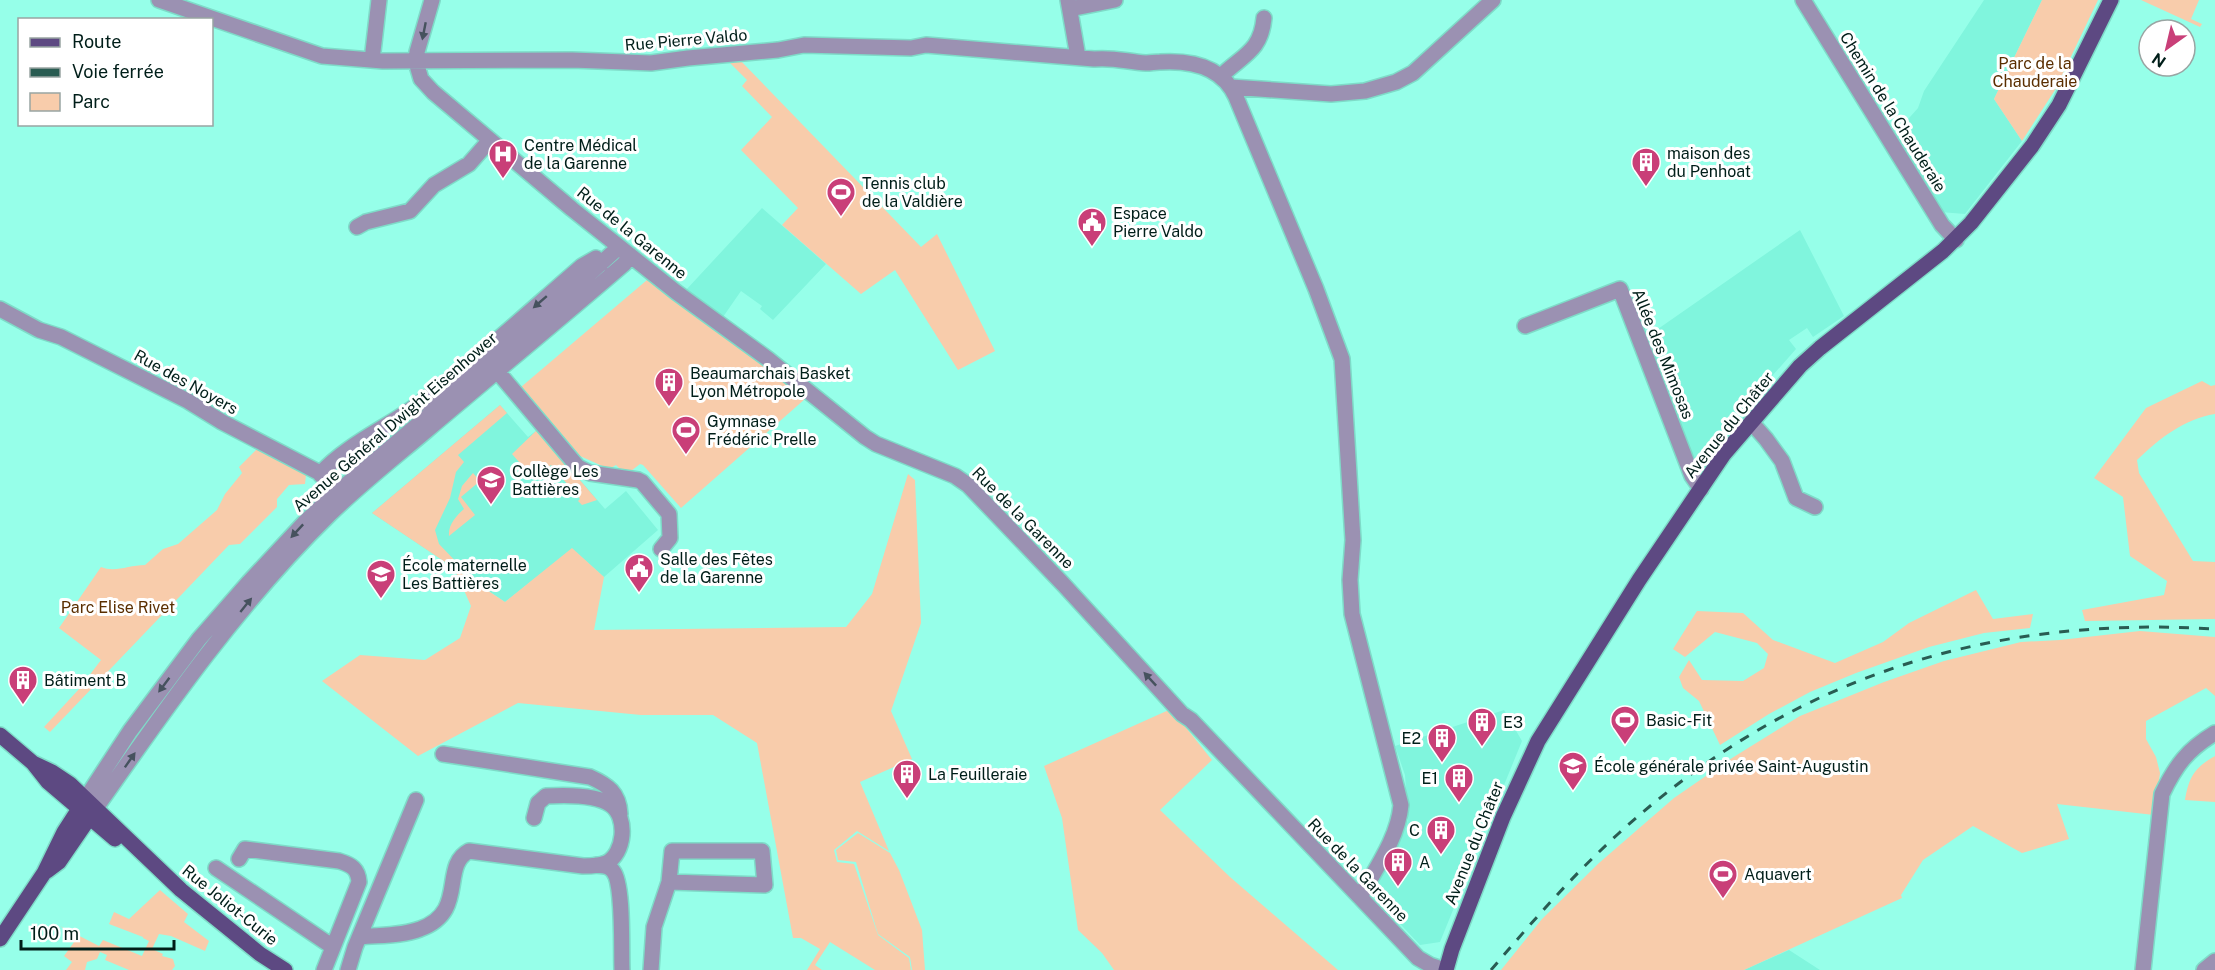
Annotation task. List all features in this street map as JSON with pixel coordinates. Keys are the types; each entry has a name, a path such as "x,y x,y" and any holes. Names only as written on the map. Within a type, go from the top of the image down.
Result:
{"main road":[{"name":"Avenue du Châter","path":"1445,970 1503,817 1538,741 1639,580 1724,454 1813,354 1956,240 2032,146 2059,105 2111,0"},
{"name":"Rue Joliot-Curie","path":"0,735 33,763 52,772 111,836 141,861 154,866"},
{"name":"Rue Joliot-Curie","path":"87,808 146,855 154,866 260,954 285,970"},
{"name":"Avenue Général Dwight Eisenhower","path":"44,873 59,862 66,852 87,808"},
{"name":"Avenue Général Dwight Eisenhower","path":"0,939 44,873 55,849 87,808"},
{"path":"66,852 84,837 99,833 111,836"}],"street":[{"path":"372,60 379,0"},
{"path":"417,62 417,52 432,0"},
{"path":"1078,57 1069,5 1115,0"},
{"path":"1226,81 1331,94 1365,91 1396,82 1413,73 1493,0"},
{"name":"Chemin de la Chauderaie","path":"1803,0 1941,224 1956,240"},
{"name":"Rue Pierre Valdo","path":"169,2 322,56 372,60 417,62 572,60 651,63 778,50 804,45 903,48 926,45 1078,57 1120,58 1146,63 1195,63 1208,67 1226,81"},
{"path":"1226,81 1262,35 1264,18"},
{"name":"Rue de la Garenne","path":"417,62 421,79 433,92 490,140 676,292 768,359 865,437 876,444 962,480 1074,596 1182,714 1418,958 1445,970"},
{"path":"1226,81 1316,289 1342,359 1353,540 1350,580 1352,614 1401,805 1400,820 1395,833 1360,897"},
{"path":"357,227 366,222 410,211 434,185 469,165 490,140"},
{"name":"Avenue Général Dwight Eisenhower","path":"87,808 137,722 200,639 304,523 340,497 601,264 625,251"},
{"name":"Avenue Général Dwight Eisenhower","path":"490,363 624,264 625,251"},
{"name":"Allée des Mimosas","path":"1525,326 1620,289 1692,476 1701,489"},
{"name":"Rue des Noyers","path":"0,309 188,401 222,422 320,474 340,497"},
{"path":"320,474 332,460 490,363 578,467 590,473 642,482 669,514 670,538 661,549"},
{"path":"1751,422 1782,461 1796,498 1815,507"},
{"path":"2143,970 2162,794 2174,769 2187,753 2215,733"},
{"path":"443,754 590,777 606,784 619,802 623,834 618,851 608,862 596,866"},
{"path":"534,818 538,803 546,796 559,795 596,799 612,805 620,817"},
{"path":"348,970 416,800"},
{"path":"239,859 245,849 339,861 351,865 358,873 359,882 324,970"},
{"path":"360,937 421,929 438,919 448,907 455,866 462,855 469,851 583,866 608,866 615,872 620,897 622,970"},
{"path":"651,970 654,927 669,882 672,851 762,851 765,885 669,882"},
{"path":"216,868 333,947"},
{"path":"2204,970 2215,961"}],"shaded area":[{"path":"1984,0 2042,0 1994,99 2022,141 1965,214 1940,212 1894,135 1918,108 1924,91"},
{"path":"762,208 826,264 773,320 760,309 762,306 741,291 723,317 686,290"},
{"path":"1800,230 1844,316 1813,337 1807,328 1789,340 1796,349 1728,426 1696,474 1645,338"},
{"name":"Collège Les Battières","path":"500,405 528,437 537,430 605,509 626,491 658,530 604,577 572,549 505,602 372,513"},
{"path":"1504,710 1522,741 1440,942 1420,945 1370,892 1408,820 1405,775 1395,746"},
{"path":"1789,950 1820,970 1744,970"}],"green space":[{"name":"Parc de la Chauderaie","path":"2042,0 2098,0 2055,90 2022,141 1994,99"},
{"path":"2141,0 2199,0 2191,18 2180,18"},
{"name":"Tennis club de la Valdière","path":"739,59 921,247 937,234 995,351 958,370 895,270 861,294 782,225 798,208 741,150 772,117 742,86 747,80 728,61"},
{"path":"647,280 762,364 805,399 681,508 643,465 640,464 631,471 621,470 616,465 609,469 580,456 521,387"},
{"path":"2202,381 2211,386 2215,385 2215,414 2183,425 2155,444 2137,460 2139,473 2193,561 2215,562 2215,619 2085,621 2082,610 2164,595 2167,581 2130,556 2123,497 2094,478 2146,408"},
{"path":"500,405 507,413 458,455 464,462 456,472 450,498 435,530 439,544 463,569 460,572 505,602 572,548 604,577 594,630 846,627 872,594 908,474 915,480 921,623 891,711 912,759 860,782 889,851 857,831 834,850 837,862 854,864 878,935 909,958 911,970 875,970 830,942 815,965 822,970 807,970 820,949 801,938 793,938 757,743 713,715 641,715 518,703 418,756 322,681 360,655 425,660 460,638 471,606 454,568 372,513"},
{"path":"537,430 597,500 582,505 578,501 580,499 551,465 534,479 512,454"},
{"name":"Parc Elise Rivet","path":"257,449 306,475 305,484 289,485 277,499 277,507 240,544 229,545 50,732 44,727 79,689 101,660 59,628 101,567 117,569 145,565 163,549 178,544 217,510 225,494 242,473 239,467"},
{"path":"473,473 480,481 461,497 475,515 449,536 451,524 464,509 458,499 462,486"},
{"path":"1976,590 1993,619 2033,614 2030,628 1984,633 1929,647 1856,673 1810,692 1769,714 1720,745 1699,701 1683,688 1679,677 1689,660 1702,680 1743,681 1764,668 1768,654 1757,643 1715,632 1685,657 1673,649 1697,611 1743,613 1773,640 1835,663 1883,642 1909,623"},
{"path":"2140,631 2215,637 2215,696 2206,688 2146,721 2146,739 2156,757 2160,773 2154,815 2057,804 2069,839 2022,853 1973,826 1923,860 1901,895 1902,898 1744,970 1501,970 1542,919 1599,863 1674,798 1732,758 1800,716 1944,661 2021,642"},
{"path":"1171,709 1212,760 1160,810 1230,877 1338,970 1114,970 1102,953 1078,930 1062,818 1044,766"},
{"path":"2215,756 2215,802 2185,800 2188,785 2197,769"},
{"path":"858,833 890,853 899,870 922,930 925,970 912,970 910,957 878,934 856,862 838,860 836,850"},
{"path":"160,890 188,914 184,922 209,941 205,951 171,936 159,934 152,949 163,954 162,956 173,959 175,966 172,970 129,970 105,960 107,955 100,952 97,959 87,962 85,970 66,970 72,962 64,956 77,938 60,926 99,946 103,940 142,956 149,941 109,924 114,912 129,919"}],"railway":[{"path":"1491,970 1584,866 1618,834 1683,780 1751,734 1822,697 1895,668 1971,647 2049,633 2131,627 2215,629"}],"place":[{"name":"Centre Médical de la Garenne","path":"503,180"},
{"name":"maison des du Penhoat","path":"1646,188"},
{"name":"Tennis club de la Valdière","path":"841,218"},
{"name":"Espace Pierre Valdo","path":"1092,248"},
{"name":"Beaumarchais Basket Lyon Métropole","path":"669,408"},
{"name":"Gymnase Frédéric Prelle","path":"686,456"},
{"name":"Collège Les Battières","path":"491,506"},
{"name":"Salle des Fêtes de la Garenne","path":"639,594"},
{"name":"École maternelle Les Battières","path":"381,600"},
{"name":"Bâtiment B","path":"23,706"},
{"name":"Basic-Fit","path":"1625,746"},
{"name":"E3","path":"1482,748"},
{"name":"E2","path":"1442,764"},
{"name":"École générale privée Saint-Augustin","path":"1573,792"},
{"name":"La Feuilleraie","path":"907,800"},
{"name":"E1","path":"1459,804"},
{"name":"C","path":"1441,856"},
{"name":"A","path":"1398,888"},
{"name":"Aquavert","path":"1723,900"}]}
